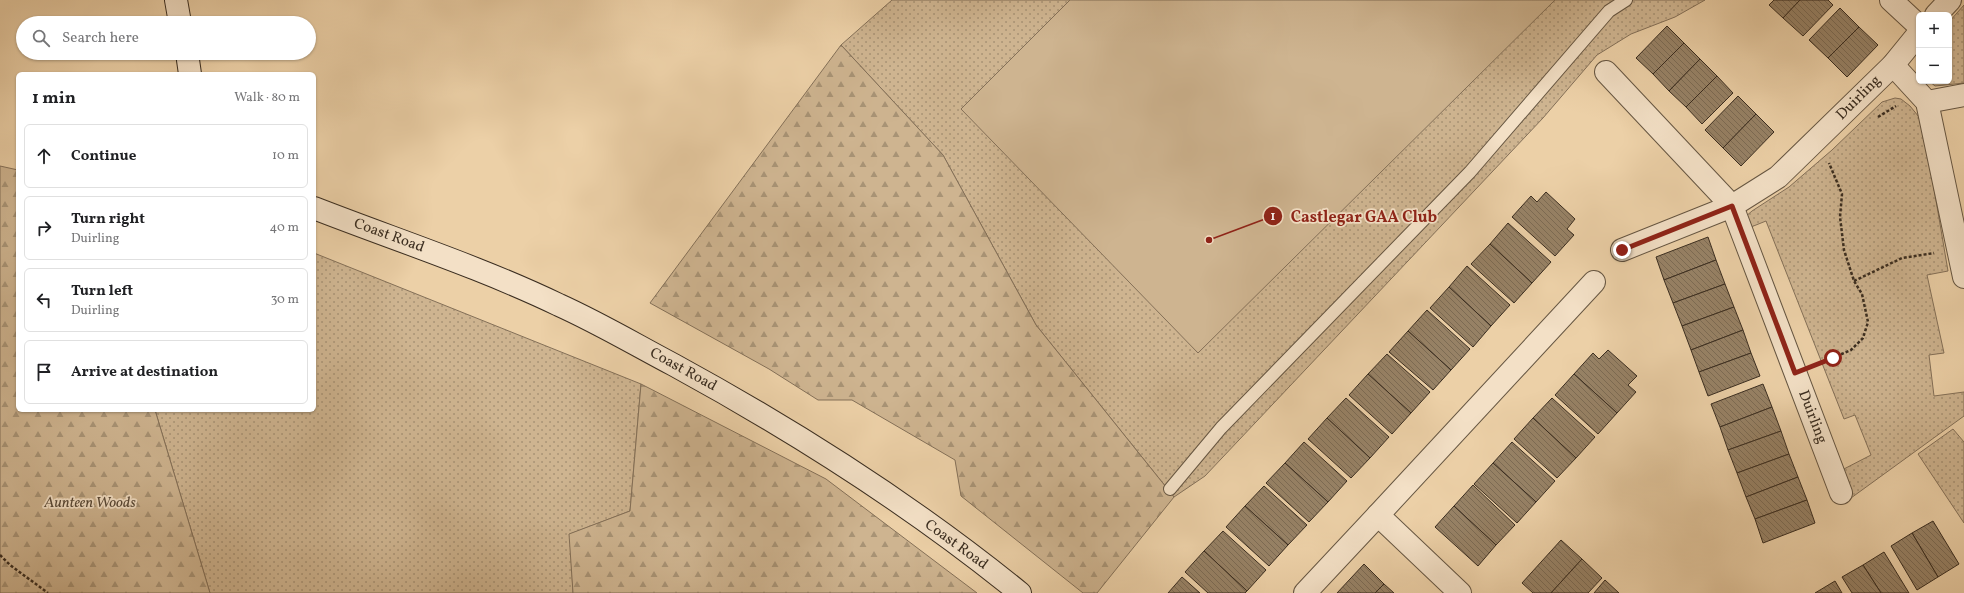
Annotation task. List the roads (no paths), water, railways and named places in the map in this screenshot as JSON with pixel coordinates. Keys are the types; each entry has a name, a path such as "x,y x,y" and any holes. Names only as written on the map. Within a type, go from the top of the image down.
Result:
{"street":[{"path":"176,0 179,16"},
{"path":"1892,0 1916,23"},
{"path":"1939,12 1950,0"},
{"name":"Duirling","path":"1622,250 1732,206 1778,177 1893,64 1916,37"},
{"path":"188,60 190,72"},
{"name":"Duirling","path":"1893,64 1923,98"},
{"name":"Duirling","path":"1606,72 1732,206 1841,493"},
{"path":"1964,95 1923,98 1964,277"},
{"name":"Coast Road","path":"316,209 470,266 559,304 644,349 761,414 806,441 962,547 1020,593"},
{"path":"1305,593 1594,282"},
{"path":"1378,515 1460,593"}],"lane":[{"path":"1170,489 1221,428 1470,172 1609,11 1626,0"}],"place":[{"name":"Castlegar GAA Club","path":"1209,240"}],"park label":[{"name":"Aunteen Woods","path":"90,503"}]}
